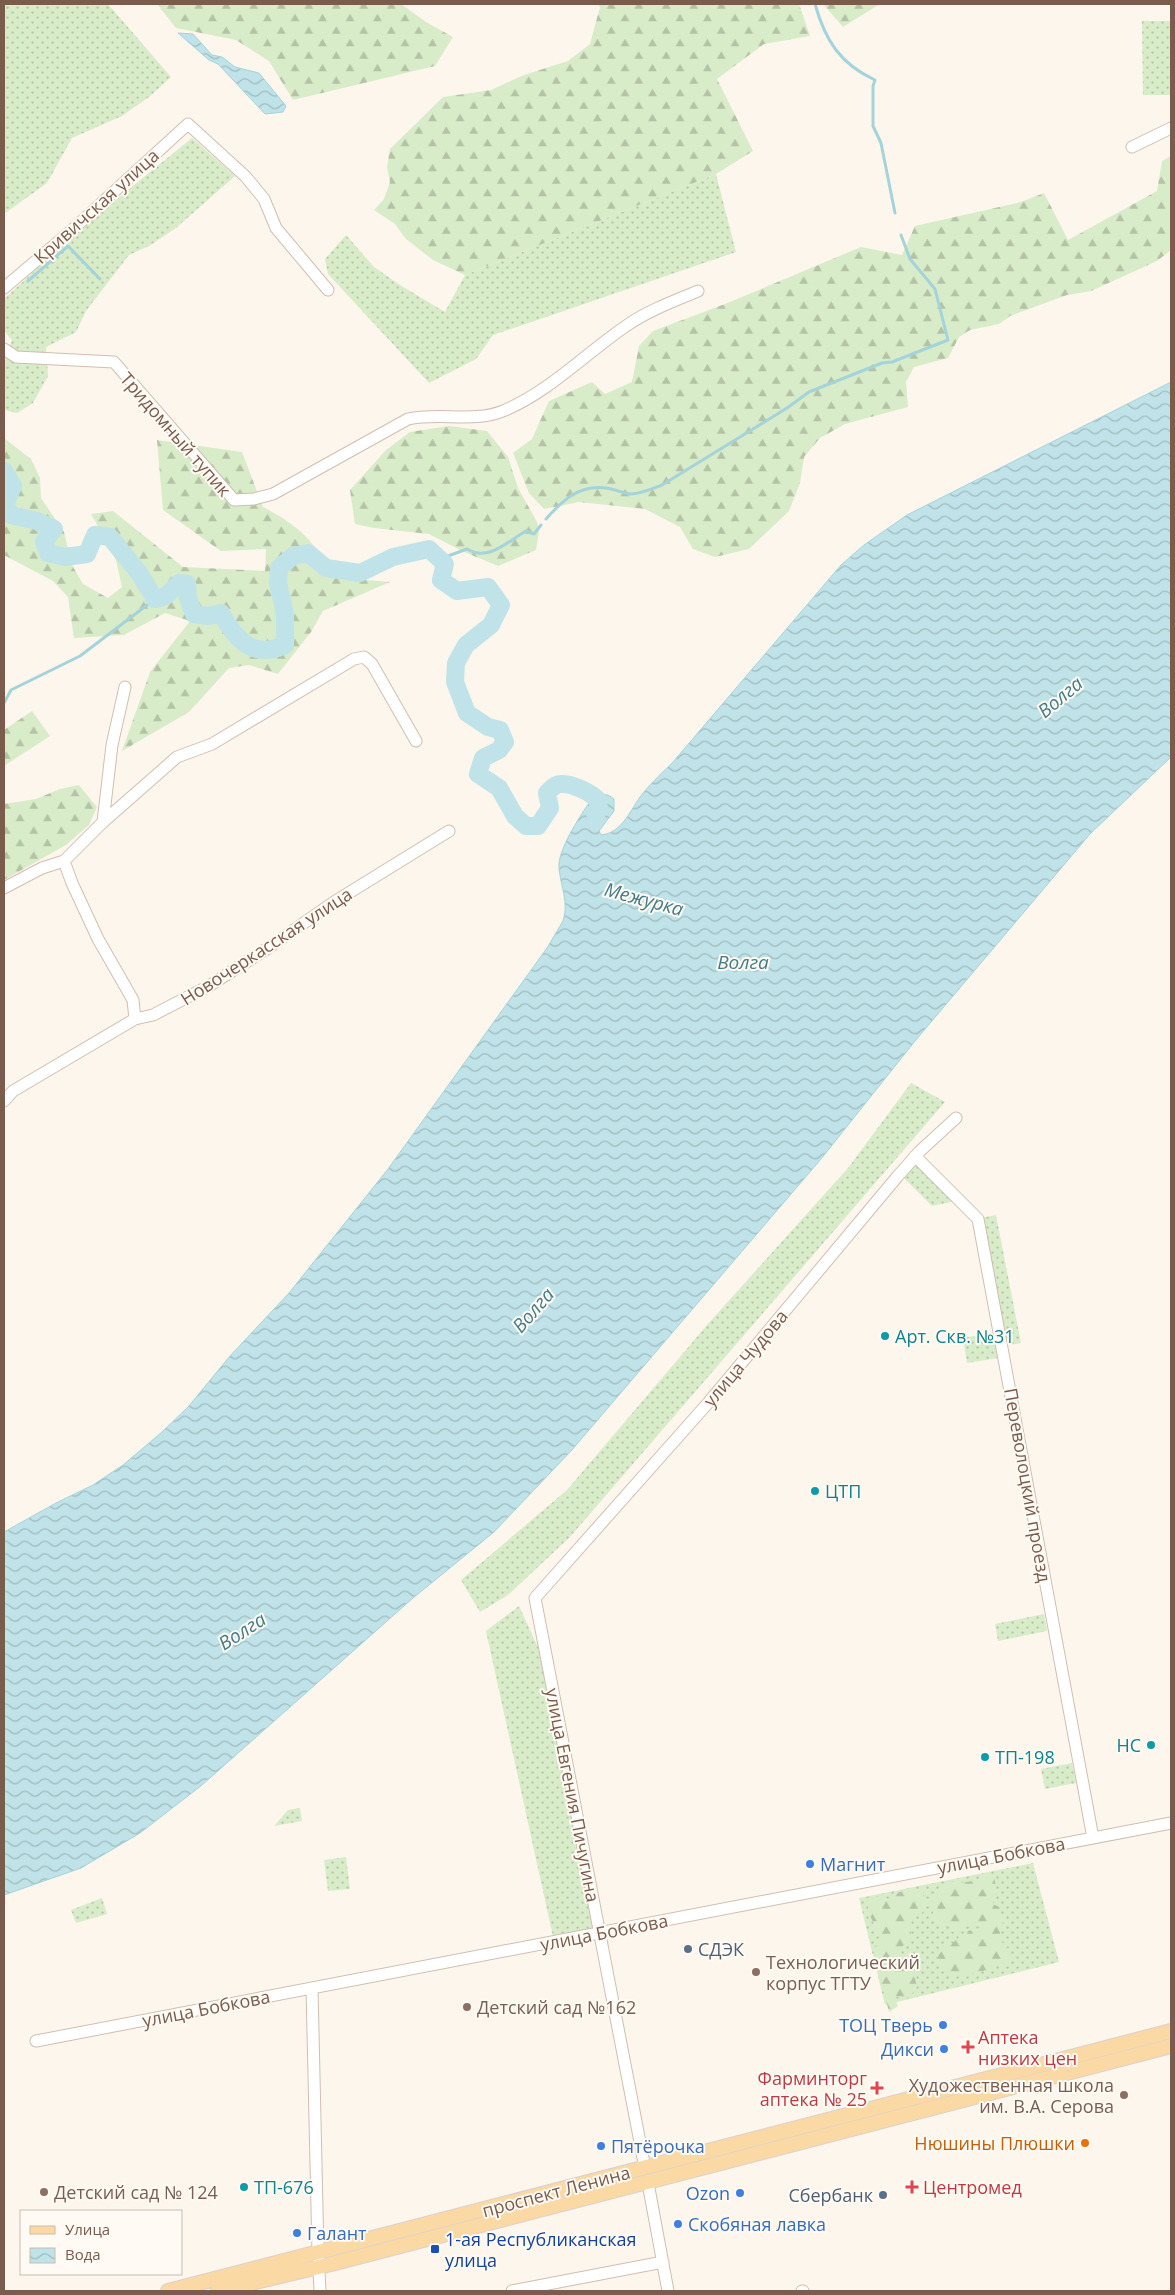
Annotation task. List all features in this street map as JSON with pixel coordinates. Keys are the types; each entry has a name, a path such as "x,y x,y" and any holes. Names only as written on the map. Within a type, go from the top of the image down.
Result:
{"main road":[{"name":"проспект Ленина","path":"168,2291 1171,2030"},
{"name":"проспект Ленина","path":"218,2291 318,2268 1171,2046"},
{"path":"648,2183 649,2166"}],"street":[{"name":"Кривичская улица","path":"4,288 71,231 188,124 246,177 264,199 276,228 328,290"},
{"path":"1132,147 1171,128"},
{"name":"Тридомный тупик","path":"4,349 16,357 114,362 234,500 254,499 273,494 408,420 425,416 476,417 502,411 527,399 627,325 698,291"},
{"path":"4,888 42,868 64,862 103,822 177,757 212,744 354,659 364,657 372,664 416,742"},
{"path":"103,822 112,745 125,687"},
{"name":"Новочеркасская улица","path":"4,1101 14,1091 135,1019 153,1015 209,986 334,902 449,831"},
{"path":"64,862 98,939 133,1000 135,1019"},
{"name":"улица Чудова","path":"535,1598 708,1403 832,1252 915,1156 956,1118"},
{"name":"Переволоцкий проезд","path":"915,1156 978,1218 1093,1838"},
{"name":"улица Евгения Пичугина","path":"535,1598 599,1933 649,2166"},
{"name":"улица Бобкова","path":"36,2041 1171,1823"},
{"path":"312,1988 320,2291"},
{"path":"648,2183 668,2291"},
{"path":"512,2291 663,2262"}],"green space":[{"path":"4,4 108,4 171,77 149,97 122,116 72,138 47,183 4,214"},
{"path":"157,4 401,4 426,22 453,37 435,66 293,100 269,61 236,40 176,28"},
{"path":"598,4 799,4 810,36 764,44 717,79 753,151 716,174 465,275 433,260 406,239 395,224 374,210 384,199 390,182 387,167 390,149 443,97 491,90 524,75 568,61 590,44 600,7"},
{"path":"823,4 880,4 843,27"},
{"path":"1142,21 1171,21 1171,95 1143,95"},
{"path":"192,138 235,176 176,228 149,246 129,255 86,311 76,332 46,347 48,376 33,403 17,413 4,410 4,363 12,340 4,331 4,299 81,228"},
{"path":"1171,156 1171,250 1157,261 1091,291 1067,295 1010,316 999,324 970,330 959,337 948,358 914,367 906,382 908,407 845,424 820,438 804,457 800,483 789,511 749,549 715,557 693,549 680,527 645,509 579,502 544,509 529,493 513,453 532,439 549,401 592,382 605,394 632,382 639,346 653,331 725,304 861,247 902,255 915,226 1021,202 1044,193 1068,240 1157,191 1162,161"},
{"path":"716,174 736,252 493,335 476,359 429,383 328,274 325,259 346,235 374,267 445,312 465,275"},
{"path":"449,426 487,431 508,457 518,488 537,522 539,531 536,550 498,566 462,551 429,534 355,524 350,490 386,450 410,432"},
{"path":"4,438 31,459 40,478 41,498 64,532 72,565 83,584 108,598 122,587 115,556 91,514 113,511 183,567 265,571 266,549 221,551 163,510 157,440 242,452 263,507 287,521 304,535 319,553 331,577 390,582 323,611 311,632 278,674 249,665 229,668 189,712 122,751 150,672 190,621 165,613 124,635 74,638 68,597 53,581 4,555"},
{"path":"32,711 50,736 4,766 4,730"},
{"path":"79,785 97,807 89,825 66,845 4,880 4,804 36,799 60,789"},
{"path":"911,1083 945,1102 570,1537 508,1595 480,1612 461,1580 567,1490 707,1325 848,1168"},
{"path":"916,1162 956,1201 932,1206 903,1177"},
{"path":"996,1215 1021,1343 1005,1346 981,1218"},
{"path":"995,1332 999,1358 967,1363 963,1338"},
{"path":"519,1606 548,1669 599,1933 554,1941 486,1631"},
{"path":"1044,1614 1047,1631 998,1641 995,1624"},
{"path":"1072,1763 1076,1783 1045,1789 1041,1769"},
{"path":"300,1808 302,1821 274,1826 288,1810"},
{"path":"346,1857 350,1889 328,1891 324,1860"},
{"path":"1033,1863 1059,1962 885,2005 859,1898"},
{"path":"988,1875 994,1877 998,1896 994,1898 993,1904 999,1907 1004,1921 1000,1927 1000,1940 1011,1952 1012,1959 973,1974 951,1975 945,1970 937,1957 941,1945 947,1942 952,1944 961,1935 966,1937 968,1931 980,1928 975,1920 974,1923 954,1932 950,1931 949,1924 939,1924 937,1921 929,1899 948,1881 968,1882"},
{"path":"923,1889 924,1910 911,1923 911,1941 899,1948 903,1955 913,1950 919,1956 916,1962 919,1970 914,1975 917,1987 910,1997 902,2000 893,1994 898,2006 889,2012 873,1947 880,1943 882,1939 869,1914 867,1898 883,1896 890,1900 899,1892"},
{"path":"102,1898 107,1914 76,1923 71,1910"}],"water":[{"path":"178,33 193,34 212,55 222,57 235,67 259,73 286,106 283,112 265,114 218,64 209,60"},
{"name":"Волга","path":"1171,382 1171,757 1090,834 915,1041 821,1159 571,1451 494,1532 413,1598 202,1785 140,1833 81,1868 4,1895 4,1532 93,1485 123,1465 188,1407 230,1356 289,1293 388,1169 547,948 563,921 565,914 559,860 566,841 594,796 605,794 614,799 614,811 599,831 601,835 615,830 626,819 643,793 673,762 841,565 864,545 907,515"}],"waterway":[{"path":"815,4 829,40 836,50 852,66 875,80 873,86 873,126 881,143 895,213"},
{"path":"546,519 565,500 579,491 596,487 632,494 644,492 662,485 787,408 809,392 882,363 892,362 948,340 935,289 910,259 901,235"},
{"path":"28,281 68,246 100,279"},
{"name":"Межурка","path":"4,471 13,486 5,505 11,515 37,521 54,529 44,542 48,553 65,557 87,554 95,535 110,537 139,573 155,599 166,596 179,583 187,584 188,598 194,614 209,616 221,613 239,639 254,648 263,650 285,645 285,614 278,583 279,568 293,556 308,553 326,568 360,573 393,557 429,549 445,564 441,580 457,591 488,587 501,605 491,625 466,645 456,663 455,682 467,713 488,727 500,730 505,742 499,750 483,758 478,774 499,788 515,816 526,826 538,826 550,808 547,793 559,784 576,787 596,798 599,801 596,816"},
{"path":"440,559 467,549 482,553 490,552 505,545 526,531 534,534 541,525"},
{"path":"4,703 11,690 80,656 155,599"}],"place":[{"name":"Арт. Скв. №31","path":"885,1336"},
{"name":"ЦТП","path":"815,1491"},
{"name":"НС","path":"1151,1745"},
{"name":"ТП-198","path":"985,1757"},
{"name":"Магнит","path":"810,1864"},
{"name":"СДЭК","path":"688,1949"},
{"name":"Технологический корпус ТГТУ","path":"756,1972"},
{"name":"Детский сад №162","path":"467,2007"},
{"name":"ТОЦ Тверь","path":"943,2025"},
{"name":"Аптека низких цен","path":"968,2047"},
{"name":"Дикси","path":"944,2049"},
{"name":"Фарминторг аптека № 25","path":"877,2088"},
{"name":"Художественная школа им. В.А. Серова","path":"1124,2095"},
{"name":"Нюшины Плюшки","path":"1085,2143"},
{"name":"Пятёрочка","path":"601,2146"},
{"name":"ТП-676","path":"244,2187"},
{"name":"Центромед","path":"912,2187"},
{"name":"Детский сад № 124","path":"44,2192"},
{"name":"Ozon","path":"740,2193"},
{"name":"Сбербанк","path":"883,2195"},
{"name":"Скобяная лавка","path":"678,2224"},
{"name":"Галант","path":"297,2233"},
{"name":"1-ая Республиканская улица","path":"435,2249"}]}
